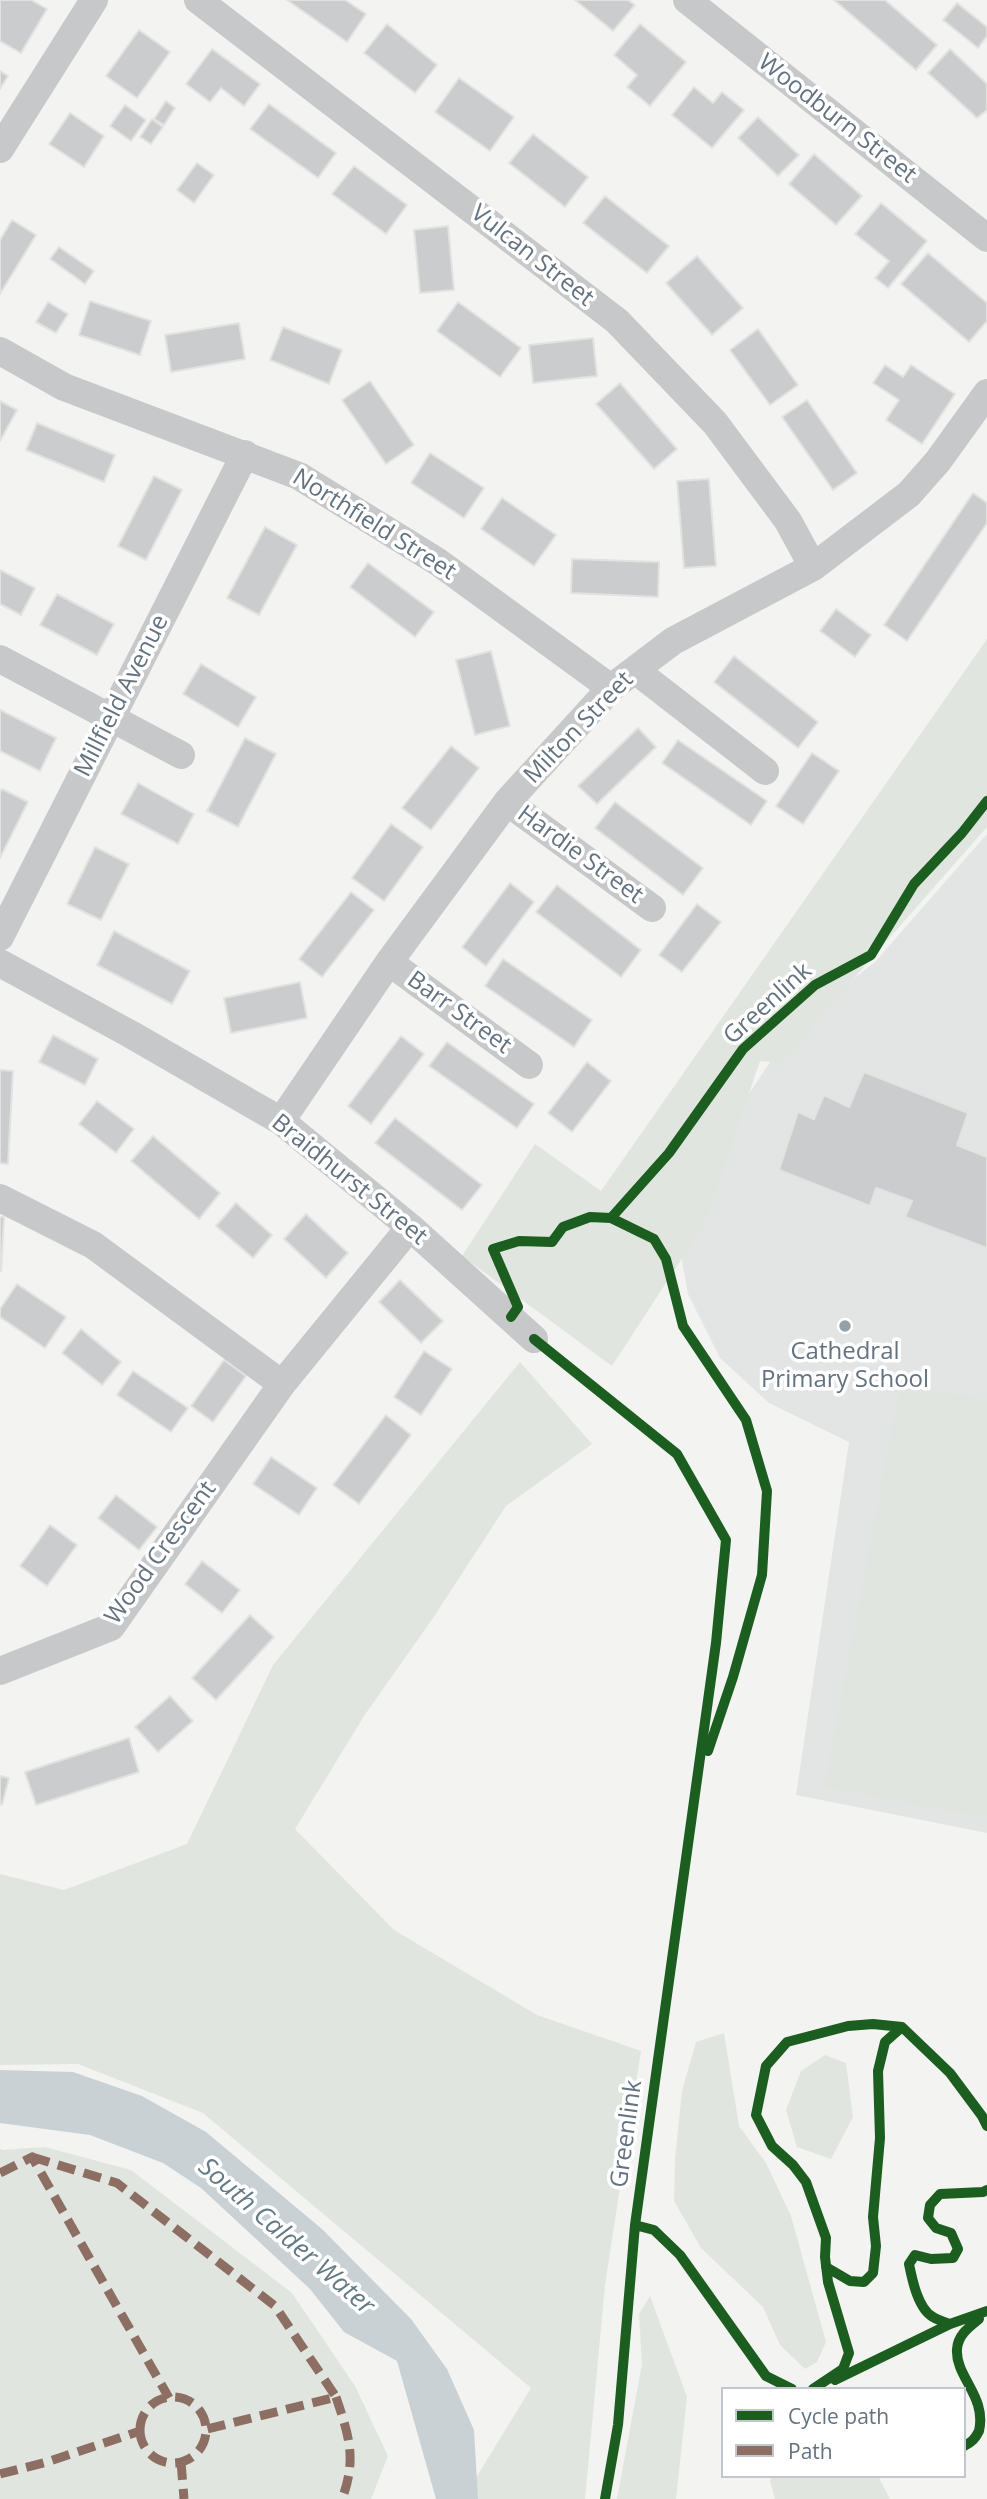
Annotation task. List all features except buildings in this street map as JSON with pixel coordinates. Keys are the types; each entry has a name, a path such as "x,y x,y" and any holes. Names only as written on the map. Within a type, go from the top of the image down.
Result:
{"street":[{"path":"0,149 94,0"},
{"name":"Vulcan Street","path":"198,0 617,321 715,423 788,521 813,566"},
{"name":"Woodburn Street","path":"687,0 987,238"},
{"name":"Northfield Street","path":"0,351 64,387 299,476 438,562 611,688"},
{"name":"Milton Street","path":"281,1121 389,962 507,802 611,688 673,641 813,566 909,494 938,461 987,393"},
{"name":"Millfield Avenue","path":"0,937 245,454"},
{"path":"0,659 181,755"},
{"path":"635,670 765,771"},
{"name":"Hardie Street","path":"507,802 652,908"},
{"name":"Barr Street","path":"389,962 529,1065"},
{"name":"Braidhurst Street","path":"0,963 281,1121 410,1227 534,1339"},
{"path":"0,1198 93,1245 282,1384"},
{"name":"Wood Crescent","path":"0,1671 111,1627 282,1384 410,1227"}],"shaded area":[{"path":"987,639 987,827 826,1010 784,1063 760,1061 705,1223 612,1366 462,1256 535,1144 601,1191"},
{"name":"Cathedral Primary School","path":"987,834 987,1833 796,1795 849,1442 769,1403 720,1358 688,1294 672,1207 796,1024 875,962"},
{"path":"520,1362 592,1444 506,1506 433,1618 364,1716 295,1829 394,1930 537,2015 641,2051 605,2285 585,2499 463,2499 531,2388 203,2113 78,2064 0,2065 0,1874 64,1890 187,1844 273,1665"},
{"path":"900,1384 987,1400 987,1818 824,1787"},
{"path":"724,2033 739,2126 766,2163 791,2216 826,2342 817,2362 805,2369 780,2345 763,2307 701,2248 674,2201 682,2091 696,2042"},
{"path":"825,2055 846,2063 853,2117 831,2159 797,2147 786,2110 801,2071"},
{"path":"45,2147 131,2170 292,2293 355,2386 388,2456 371,2499 0,2499 0,2148"},
{"path":"650,2296 687,2397 676,2499 617,2499 642,2364 639,2314"},
{"path":"771,2478 879,2478 890,2499 775,2499"}],"water":[{"name":"South Calder Water","path":"0,2070 73,2072 142,2096 206,2132 322,2229 411,2319 447,2369 474,2430 478,2499 436,2499 397,2361 344,2332 310,2289 201,2188 163,2163 90,2135 0,2123"}],"marked path":[{"path":"32,2157 117,2183 275,2306 336,2397 207,2429"},
{"path":"0,2173 32,2157 169,2398"},
{"path":"173,2397 196,2407 206,2430 196,2453 173,2463 150,2453 140,2430 150,2407 173,2397"},
{"path":"336,2397 345,2424 350,2459 347,2485 342,2499"},
{"path":"0,2474 47,2462 140,2431"},
{"path":"181,2462 184,2499"}],"cycle path":[{"name":"Greenlink","path":"611,1218 669,1153 743,1049 815,985 871,955 914,884 962,833 987,801"},
{"path":"511,1317 518,1307 493,1249 519,1241 552,1242 563,1227 590,1217 611,1218 654,1239 666,1259 683,1326 746,1420 767,1491 762,1575 733,1677 708,1751"},
{"name":"Greenlink","path":"534,1339 677,1454 726,1540 716,1643 635,2225 618,2425 605,2499"},
{"path":"816,2387 843,2369 849,2353 828,2282 826,2238 806,2182 793,2165 772,2146 756,2115 766,2066 787,2042 848,2026 873,2024 902,2027 950,2073 987,2126"},
{"path":"826,2267 850,2281 864,2282 873,2273 876,2246 873,2217 880,2138 878,2071 885,2042 902,2027"},
{"path":"987,2190 940,2194 930,2205 928,2218 936,2228 951,2233 958,2249 953,2258 931,2259 915,2255 909,2264 920,2301 933,2317 950,2324 987,2311"},
{"path":"635,2225 654,2230 680,2255 766,2376 788,2387"},
{"path":"966,2445 978,2434 979,2407 961,2369 957,2349 962,2335 979,2319"},
{"path":"835,2380 950,2324"}],"place":[{"name":"Cathedral Primary School","path":"845,1326"}]}
